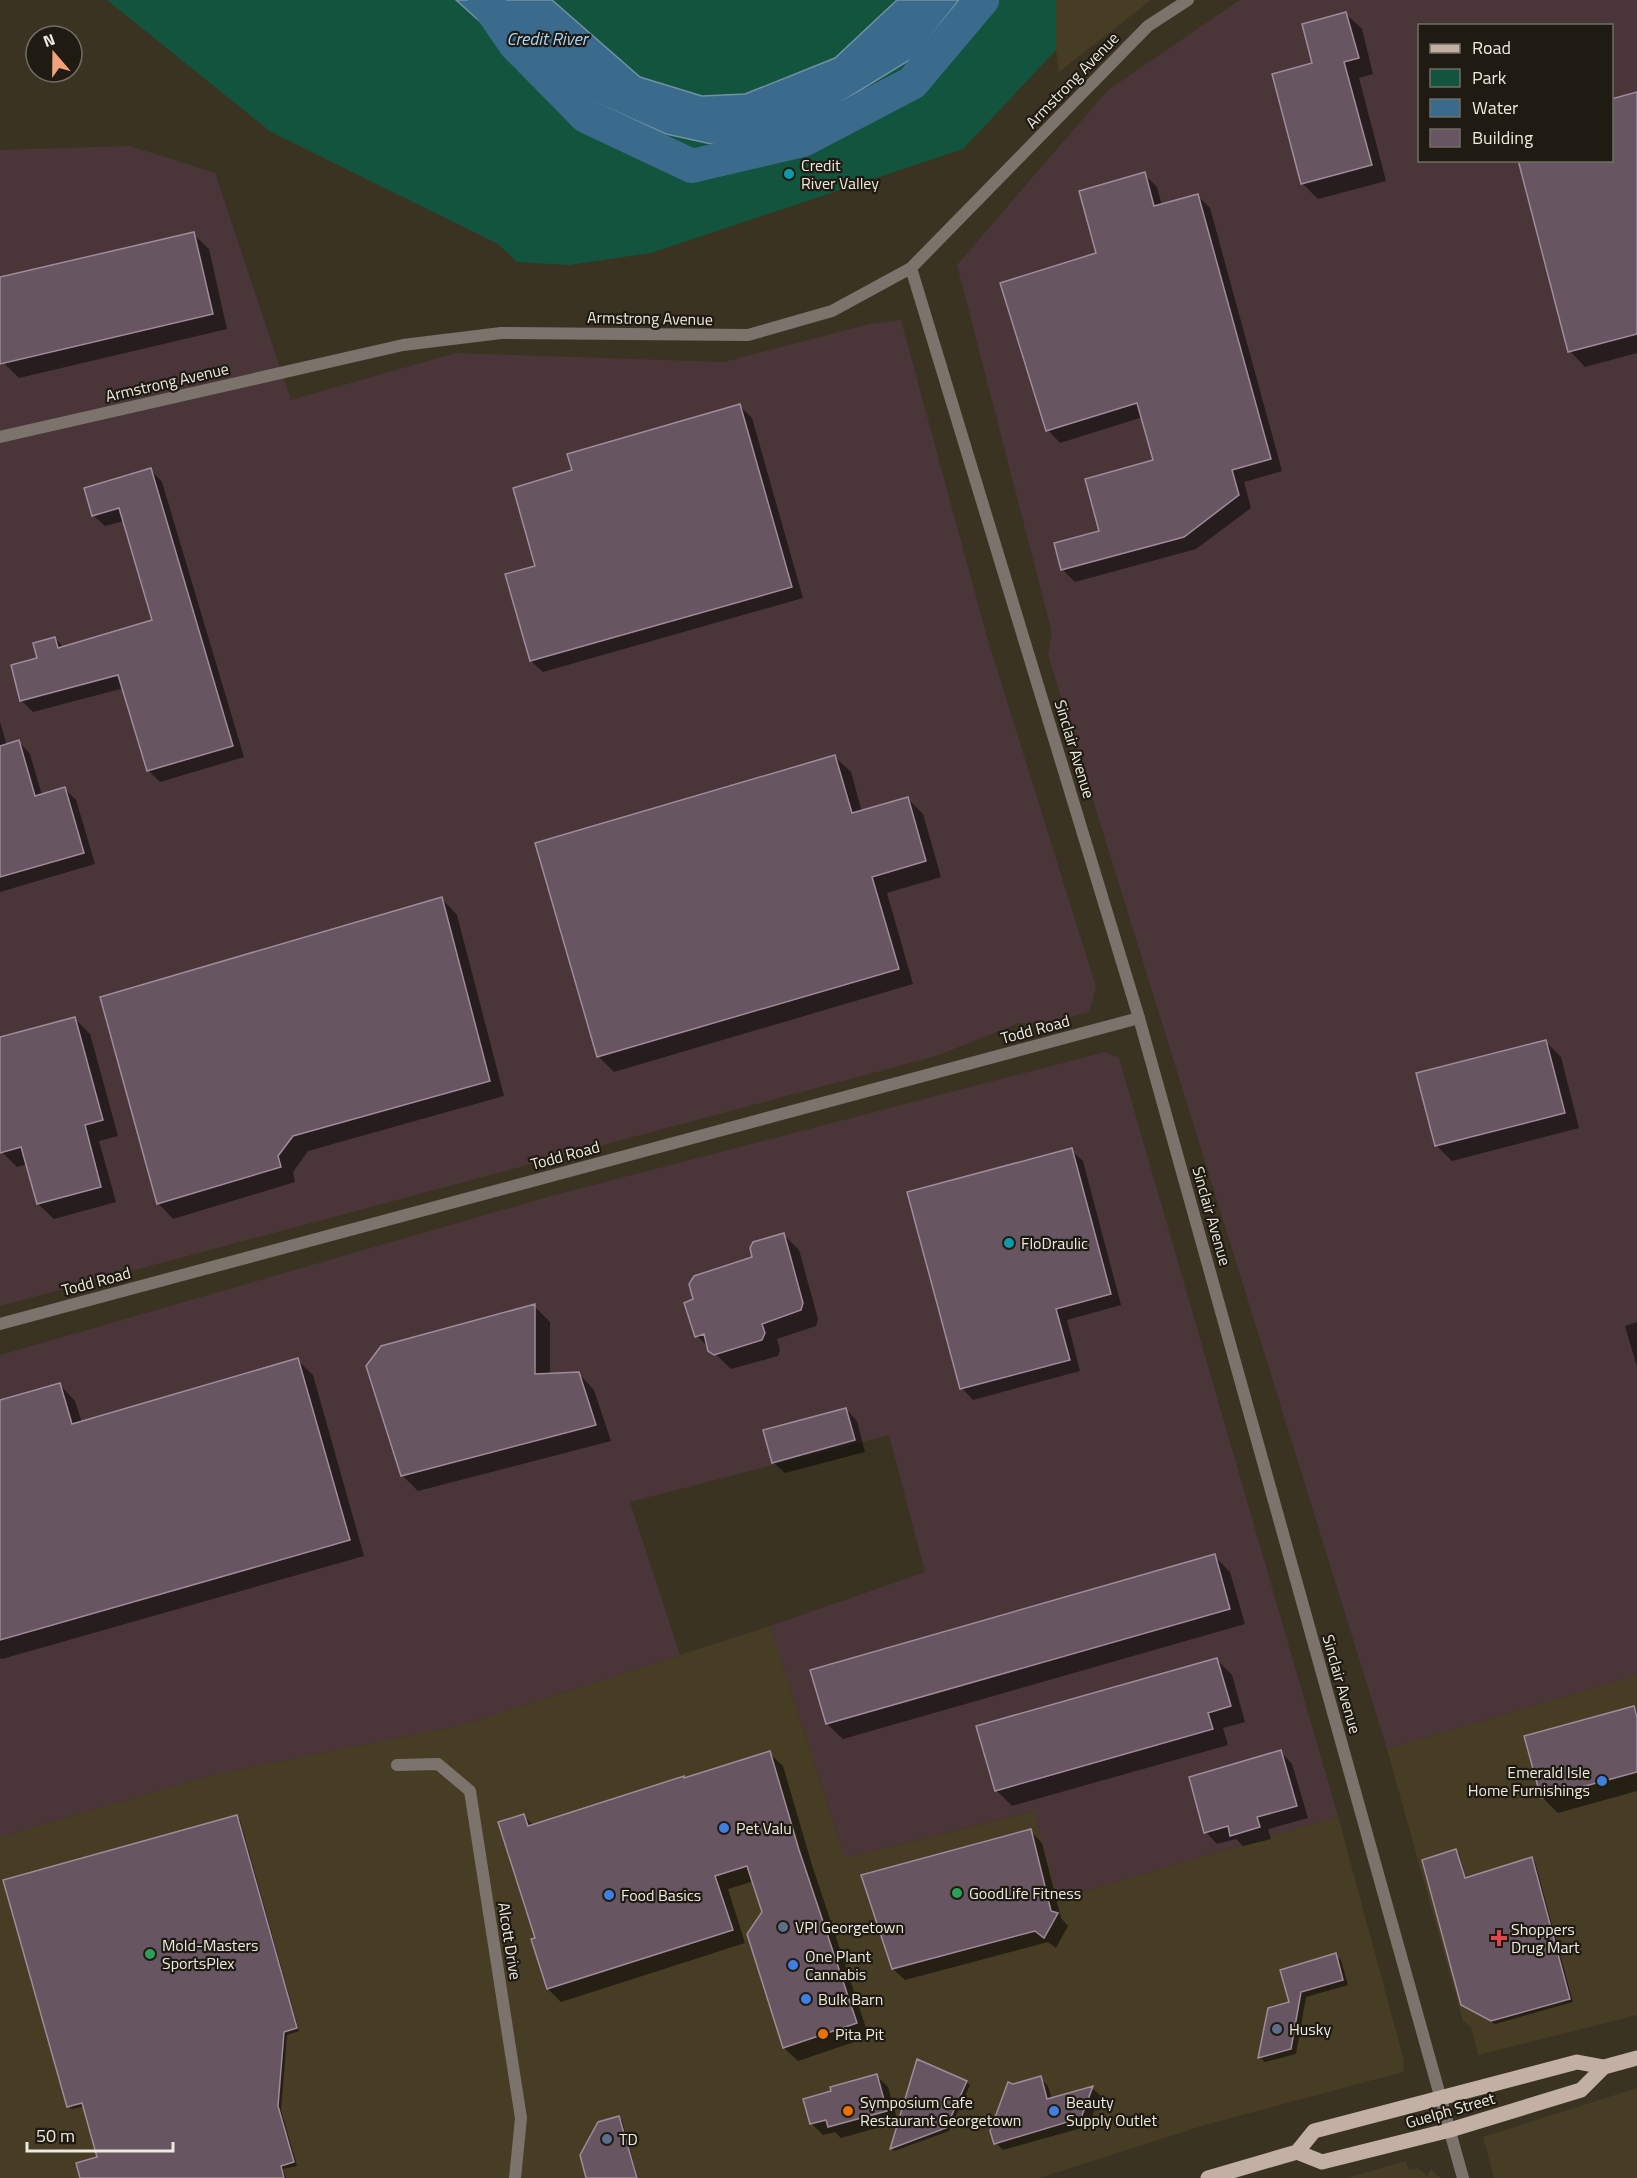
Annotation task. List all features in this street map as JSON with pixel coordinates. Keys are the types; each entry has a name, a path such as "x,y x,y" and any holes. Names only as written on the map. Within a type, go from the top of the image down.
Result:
{"main road":[{"name":"Guelph Street","path":"1604,2067 1581,2090 1450,2130 1322,2162 1297,2152 1314,2131 1577,2062 1604,2067 1637,2058"},
{"path":"1208,2178 1297,2152"}],"street":[{"name":"Armstrong Avenue","path":"0,437 403,345 501,333 748,335 832,311 911,268 1148,26 1188,0"},
{"name":"Sinclair Avenue","path":"911,268 1139,1018 1463,2178"},
{"name":"Todd Road","path":"0,1324 1139,1018"},
{"name":"Alcott Drive","path":"397,1765 438,1764 471,1791 521,2118 515,2178"}],"shaded area":[{"path":"1056,0 1151,0 1059,72 1056,50"},
{"path":"1240,0 1637,0 1637,1675 1387,1749 1048,655 1052,633 957,265 1108,90"},
{"path":"130,146 215,173 291,400 456,353 724,362 870,324 901,320 987,637 1096,987 1089,1012 1045,1024 1019,1023 936,1056 0,1306 0,150"},
{"path":"1105,1052 1119,1058 1338,1816 1059,1899 1033,1811 845,1858 770,1626 925,1572 889,1435 630,1502 680,1655 462,1725 212,1775 0,1837 0,1355 551,1196"},
{"path":"770,1626 845,1858 1034,1811 1059,1899 1338,1816 1404,2061 1403,2072 1205,2125 1039,2178 0,2178 0,1837 212,1775 462,1725"},
{"path":"1637,1675 1637,2015 1478,2055 1471,2027 1463,2021 1387,1749"},
{"path":"1637,2088 1637,2178 1494,2178 1483,2137"},
{"path":"1406,2161 1409,2170 1418,2168 1427,2176 1431,2169 1440,2178 1347,2178"}],"green space":[{"path":"107,0 456,0 533,69 594,102 666,134 913,58 959,0 1056,0 1056,50 963,149 651,253 569,265 517,262 498,244 271,132"},
{"path":"552,0 897,0 836,58 745,94 702,96 640,77"}],"water":[{"name":"Credit River","path":"456,0 552,0 640,77 702,96 745,94 835,58 897,0 959,0 913,58 787,135 734,149 666,134 594,102 533,69"}],"building":[{"path":"1346,12 1359,58 1344,62 1372,165 1301,184 1272,74 1312,63 1302,24"},
{"path":"1637,92 1637,334 1568,352 1519,162 1613,162 1613,98"},
{"path":"1145,172 1154,206 1198,194 1271,459 1232,470 1239,495 1184,537 1061,570 1054,543 1099,531 1085,479 1153,460 1137,403 1046,431 1000,283 1096,253 1079,191"},
{"path":"194,232 213,314 0,364 0,277"},
{"path":"740,404 792,587 530,661 505,574 535,566 513,488 572,470 567,454"},
{"path":"151,468 233,746 147,771 118,675 20,701 11,665 37,658 33,643 55,637 58,648 152,620 119,508 92,516 84,488"},
{"path":"19,740 35,796 65,787 84,853 0,877 0,746"},
{"path":"835,755 852,813 908,797 926,861 872,877 899,969 597,1057 535,843"},
{"path":"442,897 490,1081 293,1136 278,1156 281,1167 157,1204 100,997"},
{"path":"75,1017 103,1120 85,1125 101,1187 37,1204 21,1147 0,1153 0,1037"},
{"path":"1546,1040 1565,1113 1435,1146 1416,1073"},
{"name":"FloDraulic","path":"1072,1148 1111,1294 1056,1309 1070,1360 960,1389 907,1192"},
{"path":"784,1233 803,1303 801,1310 762,1324 765,1333 762,1340 714,1355 708,1351 704,1334 695,1337 684,1303 693,1299 689,1284 694,1276 752,1257 750,1248 753,1242"},
{"path":"535,1304 535,1374 579,1372 596,1425 401,1476 366,1366 381,1346"},
{"path":"298,1358 350,1540 0,1640 0,1400 60,1383 72,1424"},
{"path":"846,1408 855,1440 772,1463 763,1430"},
{"path":"1215,1554 1230,1609 826,1724 810,1670"},
{"path":"1217,1658 1231,1706 1208,1713 1213,1729 995,1791 976,1726"},
{"path":"1634,1706 1637,1717 1637,1772 1541,1798 1524,1736"},
{"path":"1281,1750 1297,1806 1257,1817 1260,1827 1230,1836 1228,1826 1204,1833 1189,1777"},
{"path":"770,1751 799,1850 857,2023 783,2048 747,1934 762,1912 747,1866 715,1876 733,1930 547,1989 531,1939 535,1938 498,1822 524,1814 528,1826"},
{"name":"Mold-Masters SportsPlex","path":"237,1815 297,2028 284,2032 278,2106 294,2162 281,2166 284,2178 80,2178 76,2163 97,2157 82,2103 67,2107 3,1880"},
{"name":"GoodLife Fitness","path":"1031,1829 1051,1911 1058,1913 1044,1938 1035,1931 892,1969 861,1875"},
{"name":"Shoppers Drug Mart","path":"1456,1849 1465,1878 1532,1857 1570,1999 1491,2021 1461,2005 1422,1860"},
{"path":"1336,1953 1343,1980 1301,1992 1291,2049 1258,2058 1268,2008 1289,2002 1280,1970"},
{"path":"917,2059 967,2081 946,2128 890,2149"},
{"path":"877,2074 887,2111 828,2127 826,2120 810,2124 803,2099 831,2091 830,2087"},
{"path":"1041,2076 1047,2099 1093,2086 1081,2118 994,2144 990,2131 1008,2082 1013,2084"},
{"name":"TD","path":"619,2116 637,2178 586,2178 580,2155 598,2122"}],"waterway":[{"name":"Credit River","path":"485,0 515,44 586,116 692,166 803,140 912,83 982,0"}],"place":[{"name":"Credit River Valley","path":"789,174"},
{"name":"FloDraulic","path":"1009,1243"},
{"name":"Emerald Isle Home Furnishings","path":"1602,1781"},
{"name":"Pet Valu","path":"724,1828"},
{"name":"GoodLife Fitness","path":"957,1893"},
{"name":"Food Basics","path":"609,1895"},
{"name":"VPI Georgetown","path":"783,1927"},
{"name":"Shoppers Drug Mart","path":"1499,1938"},
{"name":"Mold-Masters SportsPlex","path":"150,1954"},
{"name":"One Plant Cannabis","path":"793,1965"},
{"name":"Bulk Barn","path":"806,1999"},
{"name":"Husky","path":"1277,2029"},
{"name":"Pita Pit","path":"823,2034"},
{"name":"Symposium Cafe Restaurant Georgetown","path":"848,2111"},
{"name":"Beauty Supply Outlet","path":"1054,2111"},
{"name":"TD","path":"607,2139"}]}
